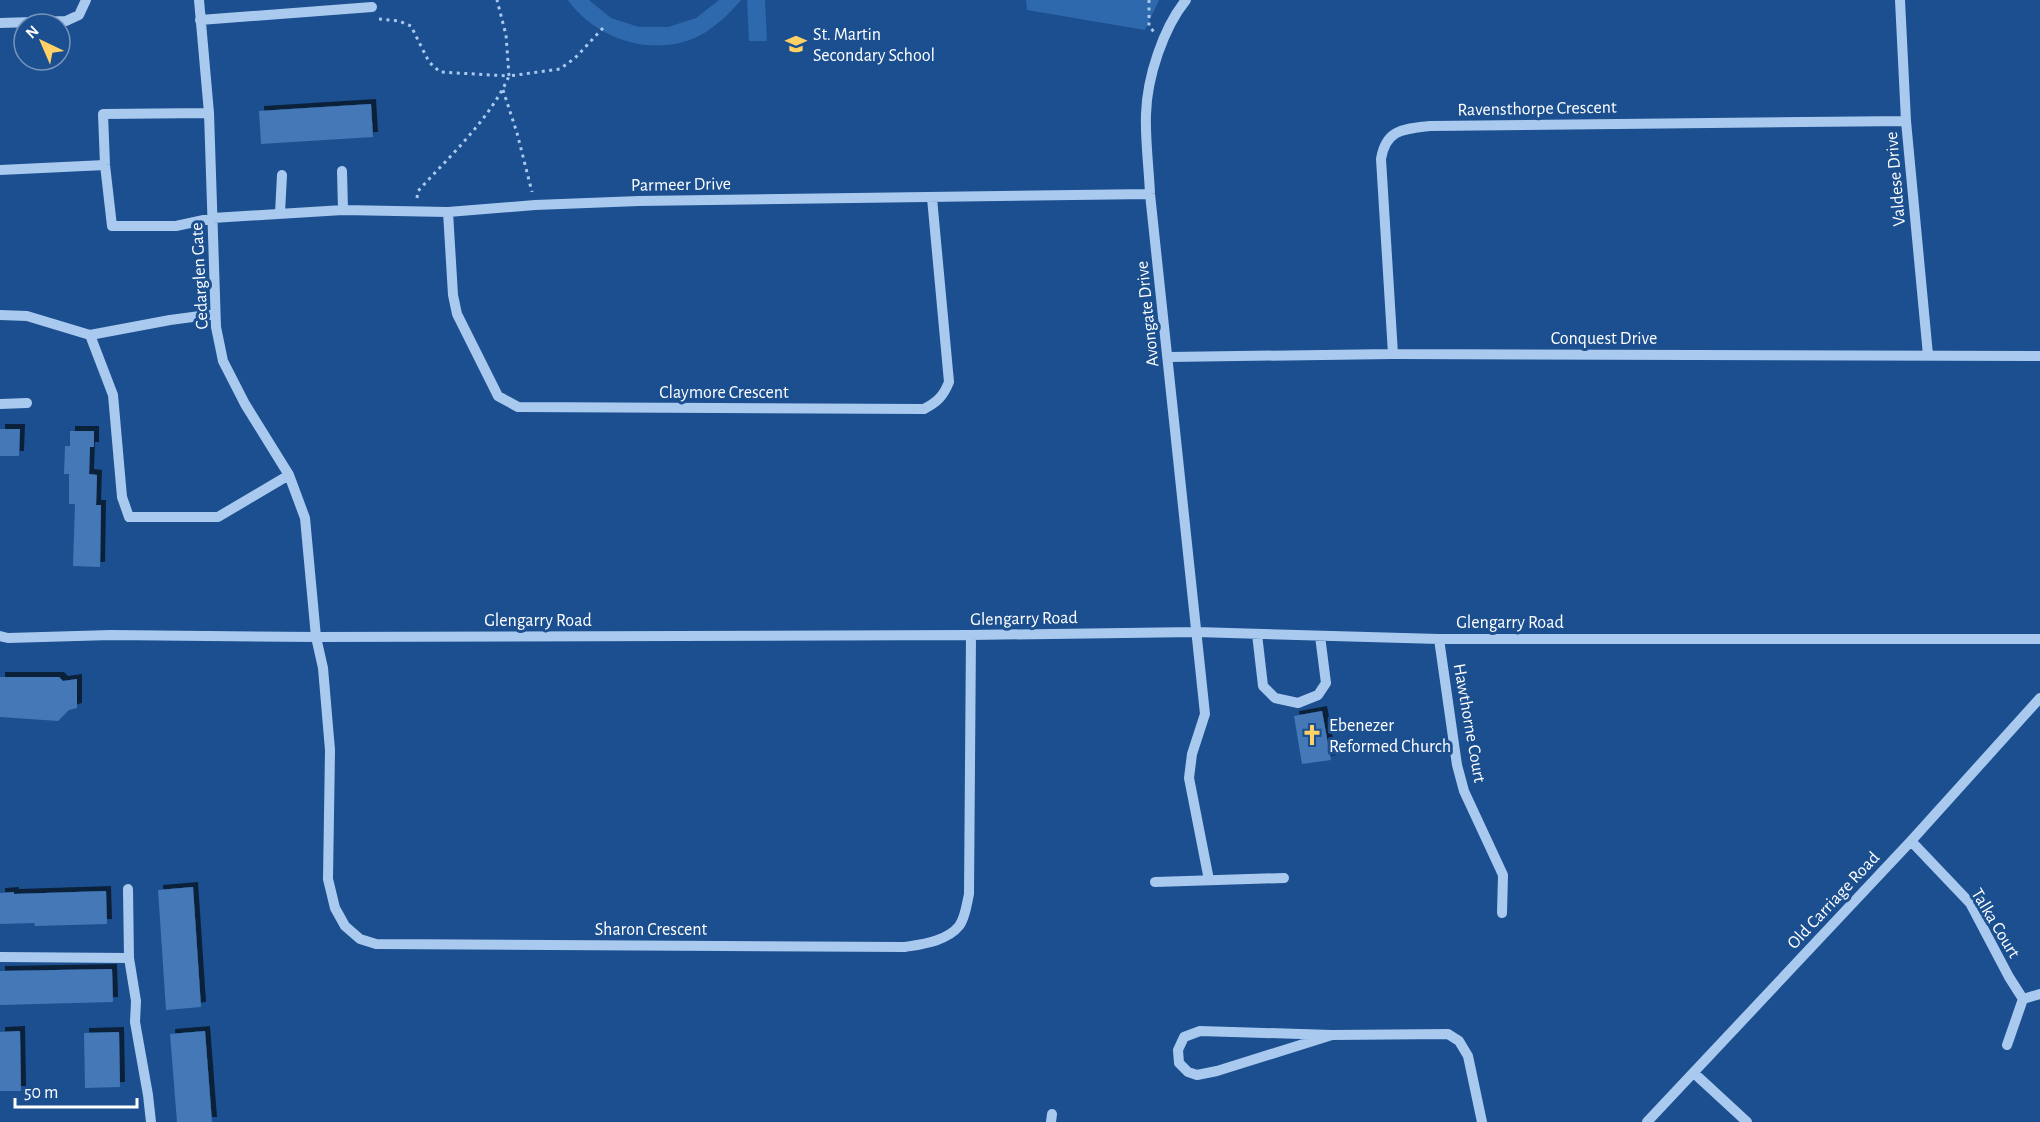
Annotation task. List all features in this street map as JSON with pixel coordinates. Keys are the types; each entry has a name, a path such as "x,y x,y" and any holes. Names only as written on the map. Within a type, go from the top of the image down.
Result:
{"street":[{"path":"0,23 66,21 79,15 86,0"},
{"name":"Cedarglen Gate","path":"200,0 208,113 216,327 223,361 245,404 289,475 305,518 316,637"},
{"name":"Avongate Drive","path":"1186,0 1162,43 1148,92 1146,115 1150,194 1205,714 1192,754 1190,778 1209,880"},
{"name":"Valdese Drive","path":"1900,0 1906,121 1928,355"},
{"path":"201,20 372,7"},
{"path":"0,170 105,165 102,114 208,113"},
{"name":"Ravensthorpe Crescent","path":"1393,354 1381,159 1383,147 1390,136 1406,129 1430,126 1906,121"},
{"name":"Parmeer Drive","path":"105,165 112,226 176,226 213,218 344,210 448,212 535,205 639,201 1150,194"},
{"path":"342,171 344,210"},
{"path":"280,213 282,175"},
{"name":"Claymore Crescent","path":"448,212 453,295 458,314 498,396 518,407 924,409 937,402 949,382 932,198"},
{"path":"0,315 27,316 90,335 216,314"},
{"path":"90,335 113,395 122,497 129,517 218,517 289,475"},
{"name":"Conquest Drive","path":"1169,357 1393,354 2040,356"},
{"path":"0,404 27,403"},
{"name":"Glengarry Road","path":"2,639 111,635 316,637 1196,632 1438,639 2040,639"},
{"path":"1257,634 1263,686 1275,698 1298,703 1318,695 1326,683 1320,636"},
{"name":"Sharon Crescent","path":"316,637 323,668 330,750 328,879 335,909 345,926 360,939 376,944 905,947 926,944 945,936 960,926 969,894 971,635"},
{"name":"Hawthorne Court","path":"1438,639 1457,765 1464,791 1503,875 1502,914"},
{"name":"Old Carriage Road","path":"1647,1122 1695,1074 1911,841 2040,698"},
{"name":"Talka Court","path":"1911,841 1970,903 2023,999"},
{"path":"1155,882 1284,878"},
{"path":"128,888 129,958 135,1001 135,1022 151,1122"},
{"path":"0,957 129,958"},
{"path":"2007,1045 2023,999 2040,994"},
{"path":"1332,1035 1217,1071 1197,1075 1188,1072 1179,1063 1178,1050 1184,1037 1200,1031 1332,1035 1448,1034 1459,1041 1468,1056 1482,1122"},
{"path":"1695,1074 1747,1122"}],"path":[{"path":"415,212 418,191 471,133 503,90 509,76 506,35 497,0"},
{"path":"1149,0 1149,26 1162,43"},
{"path":"379,19 399,21 411,26 429,62 440,72 509,76 560,69 575,58 603,28"},
{"path":"503,90 517,133 535,205"}],"shaded area":[{"path":"568,0 589,0 611,18 639,27 668,27 696,18 719,0 741,0 722,20 699,36 682,42 645,45 610,35 594,26"},
{"path":"747,0 765,0 767,41 749,41"},
{"path":"1026,0 1159,0 1145,30 1027,10"}],"building":[{"path":"371,104 373,137 261,144 259,111"},
{"path":"0,429 20,429 19,456 0,456"},
{"path":"70,431 94,431 94,447 90,447 89,474 97,475 96,505 101,505 100,567 73,566 75,504 69,504 69,474 64,474 65,446 70,446"},
{"path":"0,677 59,677 63,681 77,679 77,708 69,710 58,721 0,717"},
{"name":"Ebenezer Reformed Church","path":"1322,711 1331,760 1302,764 1294,716"},
{"path":"193,887 201,1007 166,1010 158,890"},
{"path":"106,891 107,924 35,926 34,923 0,924 0,893"},
{"path":"112,969 113,1002 0,1005 0,971"},
{"path":"20,1031 21,1091 0,1091 0,1032"},
{"path":"205,1031 212,1122 177,1122 170,1034"},
{"path":"119,1032 120,1087 85,1088 84,1033"}],"place":[{"name":"St. Martin Secondary School","path":"796,44"},
{"name":"Ebenezer Reformed Church","path":"1312,735"}]}
